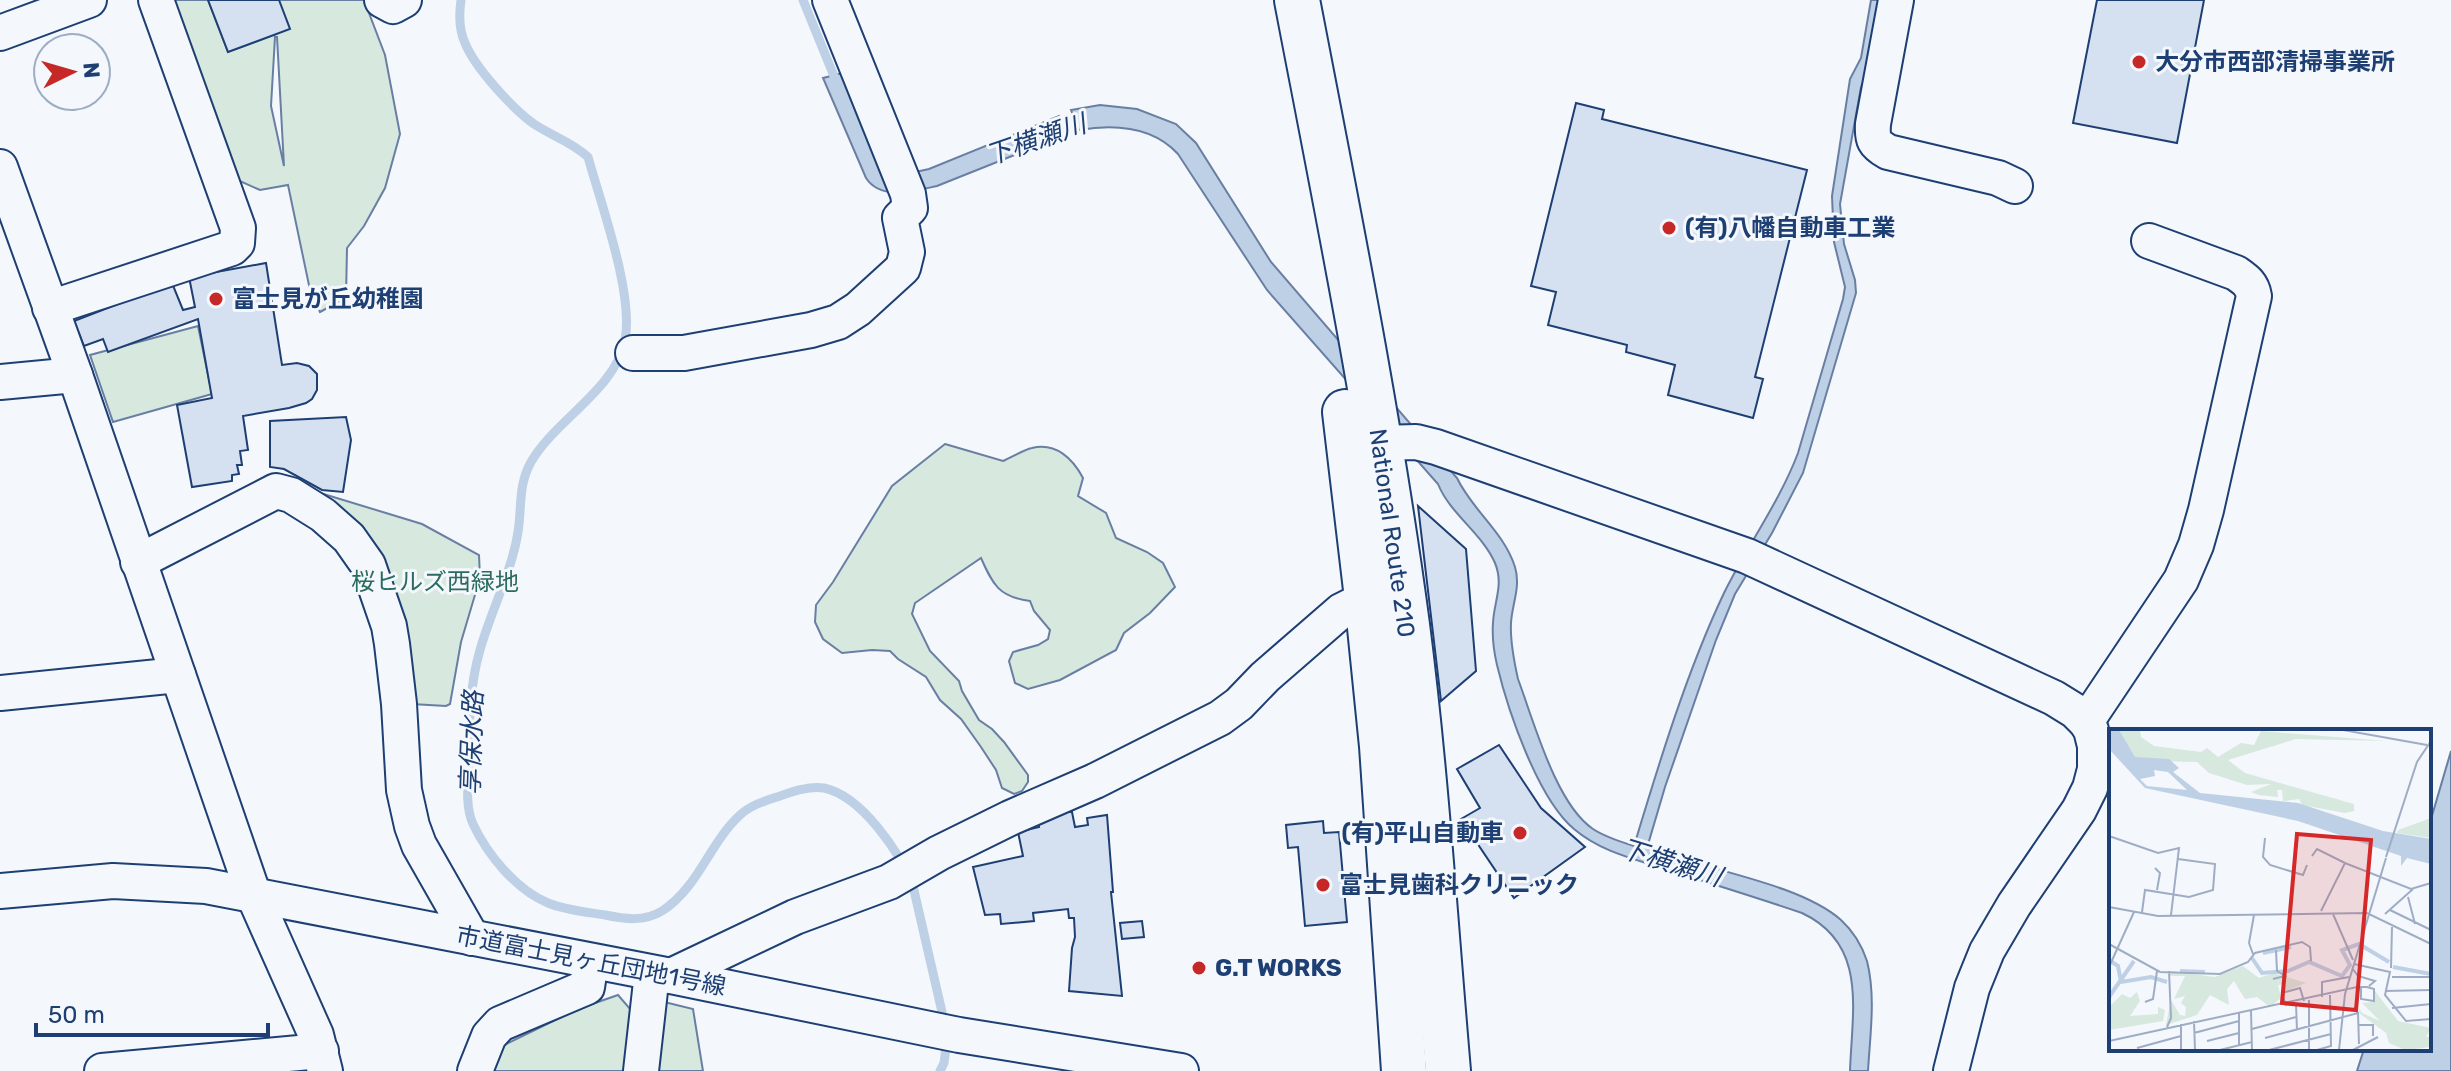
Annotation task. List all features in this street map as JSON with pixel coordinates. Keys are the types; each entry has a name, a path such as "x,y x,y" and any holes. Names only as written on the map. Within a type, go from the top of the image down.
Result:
{"highway":[{"name":"National Route 210","path":"1296,0 1366,358 1406,624 1419,730 1448,1071"},
{"name":"National Route 210","path":"1296,0 1367,598 1387,809 1404,1071"}],"street":[{"path":"0,33 89,0"},
{"path":"50,308 232,248 237,243 238,228 156,0"},
{"path":"382,0 393,6 404,0"},
{"path":"633,353 684,353 811,330 848,316 903,268 907,252 900,218 910,208 902,180 830,0"},
{"path":"1896,0 1873,124 1872,138 1876,145 1888,152 1998,178 2015,186"},
{"path":"0,167 6,201 75,375 254,896 323,1061 102,1071"},
{"path":"2086,722 2166,606 2196,545 2254,296 2247,280 2236,273 2149,241"},
{"path":"0,382 75,375"},
{"path":"1379,443 1416,442 1436,447 1747,556 2029,686 2068,706 2086,722 2095,746 2095,769 2090,788 2079,810 1987,951 1972,988 1951,1071"},
{"path":"138,562 276,491 291,495 317,510 349,538 368,565 389,626 399,704 404,790 412,826 419,845 472,938"},
{"path":"641,1071 662,974 795,917 862,894 1010,818 1095,781 1220,718 1341,611 1367,598"},
{"path":"0,693 178,675"},
{"name":"市道富士見ヶ丘団地1号線","path":"0,891 65,884 134,882 206,886 959,1035 1181,1071"},
{"path":"475,1071 489,1036 500,1024 587,987 591,961"}],"green space":[{"path":"166,0 208,0 228,52 276,34 274,0 364,0 385,55 400,134 385,188 364,226 347,248 346,298 320,312 310,290 288,185 260,190 233,178","holes":["277,37 284,166 271,106"]},
{"path":"198,326 212,394 113,422 90,355"},
{"path":"945,444 1003,461 1032,448 1049,447 1063,454 1083,478 1078,496 1106,513 1116,538 1163,563 1175,587 1150,613 1124,633 1116,650 1060,680 1028,689 1015,683 1009,661 1013,652 1048,639 1050,630 1030,601 1011,596 998,588 981,558 915,603 912,614 930,651 959,681 979,720 1004,742 1028,775 1028,782 1022,791 1014,794 1002,788 996,770 981,747 961,719 940,700 926,677 890,651 842,653 823,639 815,622 816,605 892,486"},
{"name":"桜ヒルズ西緑地","path":"317,492 422,524 479,555 480,578 461,642 450,704 412,704"},
{"path":"618,995 631,1010 624,1071 489,1071 492,1051 578,1009"},
{"path":"656,1000 693,1009 703,1071 649,1071"}],"water":[{"path":"1871,0 1884,0 1870,69 1861,87 1840,204 1844,244 1856,293 1803,473 1735,594 1665,787 1647,848 1776,886 1823,907 1845,924 1857,939 1867,961 1872,1002 1868,1071 1850,1071 1852,981 1838,942 1823,926 1802,913 1595,844 1561,815 1548,797 1526,753 1502,684 1493,633 1499,579 1489,552 1450,505 1438,484 1267,290 1178,154 1157,138 1132,129 1106,127 1079,130 1071,110 1100,105 1137,109 1176,124 1196,143 1271,262 1457,478 1496,532 1515,567 1517,588 1511,630 1515,665 1539,739 1557,782 1580,817 1593,829 1634,846 1674,718 1698,654 1724,593 1782,489 1798,453 1843,299 1845,287 1834,242 1832,196 1850,79 1861,58"},
{"path":"843,73 911,173 929,169 1059,116 1067,134 937,186 898,192 880,190 866,178 823,78"},
{"path":"2451,751 2451,1071 2357,1071 2363,1051 2431,1051 2431,819"}],"building":[{"path":"208,0 279,0 290,29 228,52"},
{"name":"大分市西部清掃事業所","path":"2097,0 2204,0 2177,143 2073,123"},
{"name":"(有)八幡自動車工業","path":"1576,103 1604,110 1602,119 1807,170 1755,377 1763,379 1753,418 1668,395 1675,365 1626,352 1627,345 1548,325 1556,292 1531,286"},
{"name":"富士見が丘幼稚園","path":"266,263 282,365 297,363 309,366 317,374 317,390 306,403 243,416 248,450 240,451 242,465 237,465 239,474 232,475 232,481 192,487 177,405 212,398 198,319 108,352 103,339 84,346 74,321 172,283 183,310 195,307 189,277"},
{"path":"346,417 351,440 343,492 322,490 284,469 270,467 270,421"},
{"path":"1418,506 1466,549 1476,671 1441,701"},
{"name":"(有)平山自動車","path":"1499,745 1541,808 1585,847 1514,898 1461,819 1480,808 1457,769"},
{"path":"1043,812 1072,812 1075,827 1088,825 1087,818 1107,815 1122,996 1069,991 1075,937 1074,918 1069,918 1068,909 1033,913 1034,921 1001,924 1000,914 985,915 973,867 1023,856 1018,832 1039,827 1038,819"},
{"name":"富士見歯科クリニック","path":"1323,821 1324,833 1339,832 1347,922 1305,926 1298,847 1288,848 1286,825"},
{"path":"1142,921 1144,937 1122,939 1120,923"}],"waterway":[{"name":"享保水路","path":"461,0 463,38 486,76 525,117 588,157 621,274 627,321 625,340 610,374 542,447 524,479 515,547 476,664 470,722 468,795 473,824 504,870 536,897 568,909 634,919 662,911 674,901 694,878 719,839 748,809 807,788 824,788 838,793 852,802 878,828 899,858 913,886 945,1025"},
{"name":"下横瀬川","path":"803,0 838,86"},
{"name":"下横瀬川","path":"1053,128 1084,118"},
{"name":"享保水路","path":"940,1071 947,1040"}],"place":[{"name":"大分市西部清掃事業所","path":"2139,62"},
{"name":"(有)八幡自動車工業","path":"1669,228"},
{"name":"富士見が丘幼稚園","path":"216,299"},
{"name":"(有)平山自動車","path":"1520,833"},
{"name":"富士見歯科クリニック","path":"1323,885"},
{"name":"G.T WORKS","path":"1199,968"}]}
